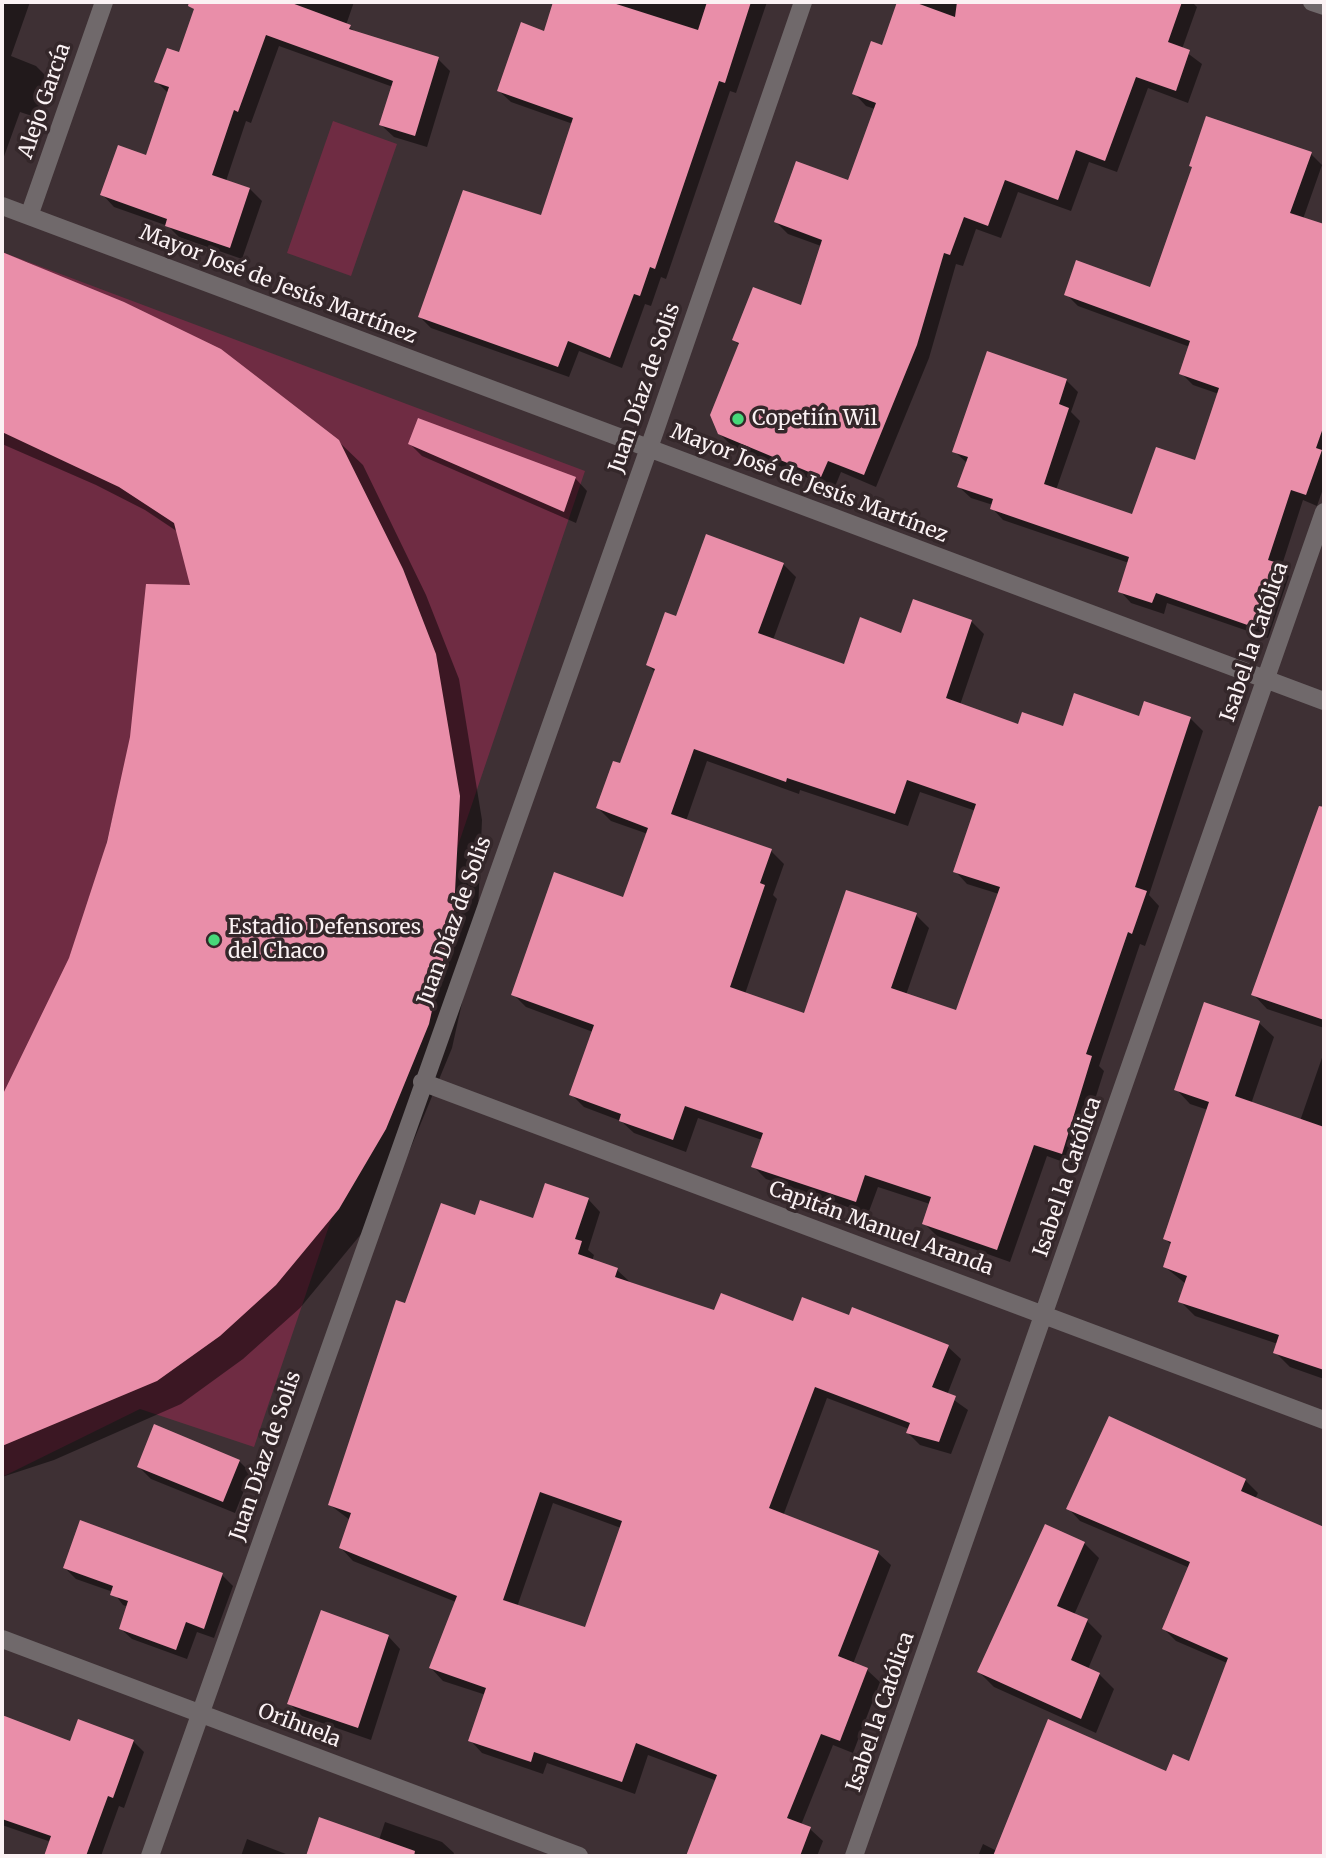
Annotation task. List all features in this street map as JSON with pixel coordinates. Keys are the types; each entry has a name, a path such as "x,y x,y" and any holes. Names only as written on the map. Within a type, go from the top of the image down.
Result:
{"street":[{"name":"Alejo García","path":"30,216 104,2"},
{"name":"Juan Díaz de Solis","path":"150,1856 422,1082 649,448 803,2"},
{"path":"1312,2 1324,6"},
{"name":"Mayor José de Jesús Martínez","path":"2,206 1324,701"},
{"name":"Isabel la Católica","path":"854,1856 1324,512"},
{"name":"Capitán Manuel Aranda","path":"422,1082 1324,1420"},
{"name":"Orihuela","path":"2,1639 579,1856"}],"shaded area":[{"path":"333,121 397,144 351,276 287,253"},
{"name":"Estadio Defensores del Chaco","path":"2,252 585,471 254,1447 140,1409 2,1477"}],"building":[{"path":"189,2 289,2 351,25 349,29 439,57 415,136 379,125 393,81 266,35 238,112 234,110 212,175 250,188 230,248 165,226 167,219 100,195 118,145 146,155 169,87 154,82 167,48 179,52 194,9 188,6"},
{"path":"553,2 610,2 698,30 707,2 751,2 725,83 719,81 655,269 650,267 640,296 634,294 610,358 568,341 558,367 418,317 463,190 541,215 573,118 497,91 521,22 544,31"},
{"path":"897,2 914,2 955,17 957,2 1182,2 1168,42 1190,50 1176,91 1136,77 1105,161 1076,150 1058,200 1005,180 988,226 964,217 950,255 944,253 917,345 864,475 828,461 821,477 718,434 710,415 739,343 732,340 753,287 801,305 822,240 774,222 796,161 848,180 876,103 852,94 871,41 882,45"},
{"path":"1206,116 1312,152 1290,213 1324,224 1324,425 1316,448 1322,450 1306,495 1291,490 1268,560 1278,563 1256,628 1156,593 1152,603 1118,592 1129,557 990,509 993,499 957,487 968,457 952,452 987,351 1067,379 1059,404 1069,408 1044,484 1132,514 1156,447 1195,460 1219,388 1179,374 1190,341 1064,295 1076,260 1150,287 1192,167 1189,166"},
{"name":"Estadio Defensores del Chaco","path":"2,252 124,302 221,349 339,440 403,569 436,654 460,796 454,911 429,1024 386,1129 339,1209 276,1285 220,1336 157,1381 2,1446 2,1096 69,958 107,842 130,737 146,584 190,585 174,523 119,487 2,432"},
{"path":"418,418 576,477 564,512 408,444"},
{"path":"706,534 784,563 758,633 844,664 860,617 901,633 913,599 972,620 946,698 1018,724 1022,712 1063,726 1074,693 1139,716 1144,701 1191,717 1135,887 1147,891 1132,934 1128,932 1086,1054 1092,1056 1062,1154 1034,1145 997,1250 922,1224 931,1197 865,1175 856,1202 751,1167 763,1133 685,1106 673,1140 619,1121 621,1114 569,1095 594,1025 511,995 554,872 623,897 648,828 596,808 613,761 620,763 655,669 646,665 665,612 676,616","holes":["694,749 786,782 787,778 895,814 907,780 976,804 953,872 1000,887 956,1010 891,988 917,913 846,890 804,1013 730,987 765,885 760,883 772,849 671,814"]},
{"path":"1319,806 1324,807 1324,1020 1251,995"},
{"path":"1204,1002 1260,1021 1235,1096 1324,1127 1324,1370 1273,1353 1279,1335 1178,1302 1187,1276 1163,1267 1171,1242 1163,1239 1209,1102 1174,1090"},
{"path":"545,1183 589,1198 575,1239 582,1241 578,1254 618,1268 615,1277 714,1310 721,1293 793,1321 802,1297 849,1315 852,1307 949,1345 932,1387 956,1396 939,1442 906,1433 910,1423 815,1387 769,1508 879,1551 838,1656 868,1668 840,1741 821,1734 787,1818 811,1827 800,1856 686,1856 717,1775 636,1743 622,1782 534,1752 531,1762 468,1741 486,1688 429,1668 457,1596 339,1548 351,1513 328,1505 396,1300 405,1303 441,1203 475,1215 480,1200 533,1218","holes":["540,1492 622,1521 585,1627 503,1600"]},
{"path":"1109,1416 1246,1479 1241,1491 1324,1527 1324,1856 993,1856 1048,1719 1166,1771 1173,1754 1189,1761 1228,1658 1162,1629 1190,1562 1066,1509"},
{"path":"154,1424 240,1460 223,1502 137,1467"},
{"path":"80,1520 223,1573 204,1629 186,1622 176,1650 119,1629 128,1601 110,1595 113,1586 63,1568"},
{"path":"1045,1524 1085,1542 1057,1606 1088,1619 1071,1660 1100,1673 1081,1719 977,1672"},
{"path":"321,1610 389,1635 358,1728 287,1704"},
{"path":"2,1715 70,1741 78,1719 134,1740 113,1798 108,1796 86,1856 44,1856 51,1836 2,1819"},
{"path":"319,1817 415,1851 414,1856 306,1856"}],"place":[{"name":"Copetiín Wil","path":"738,419"},
{"name":"Estadio Defensores del Chaco","path":"214,940"}]}
